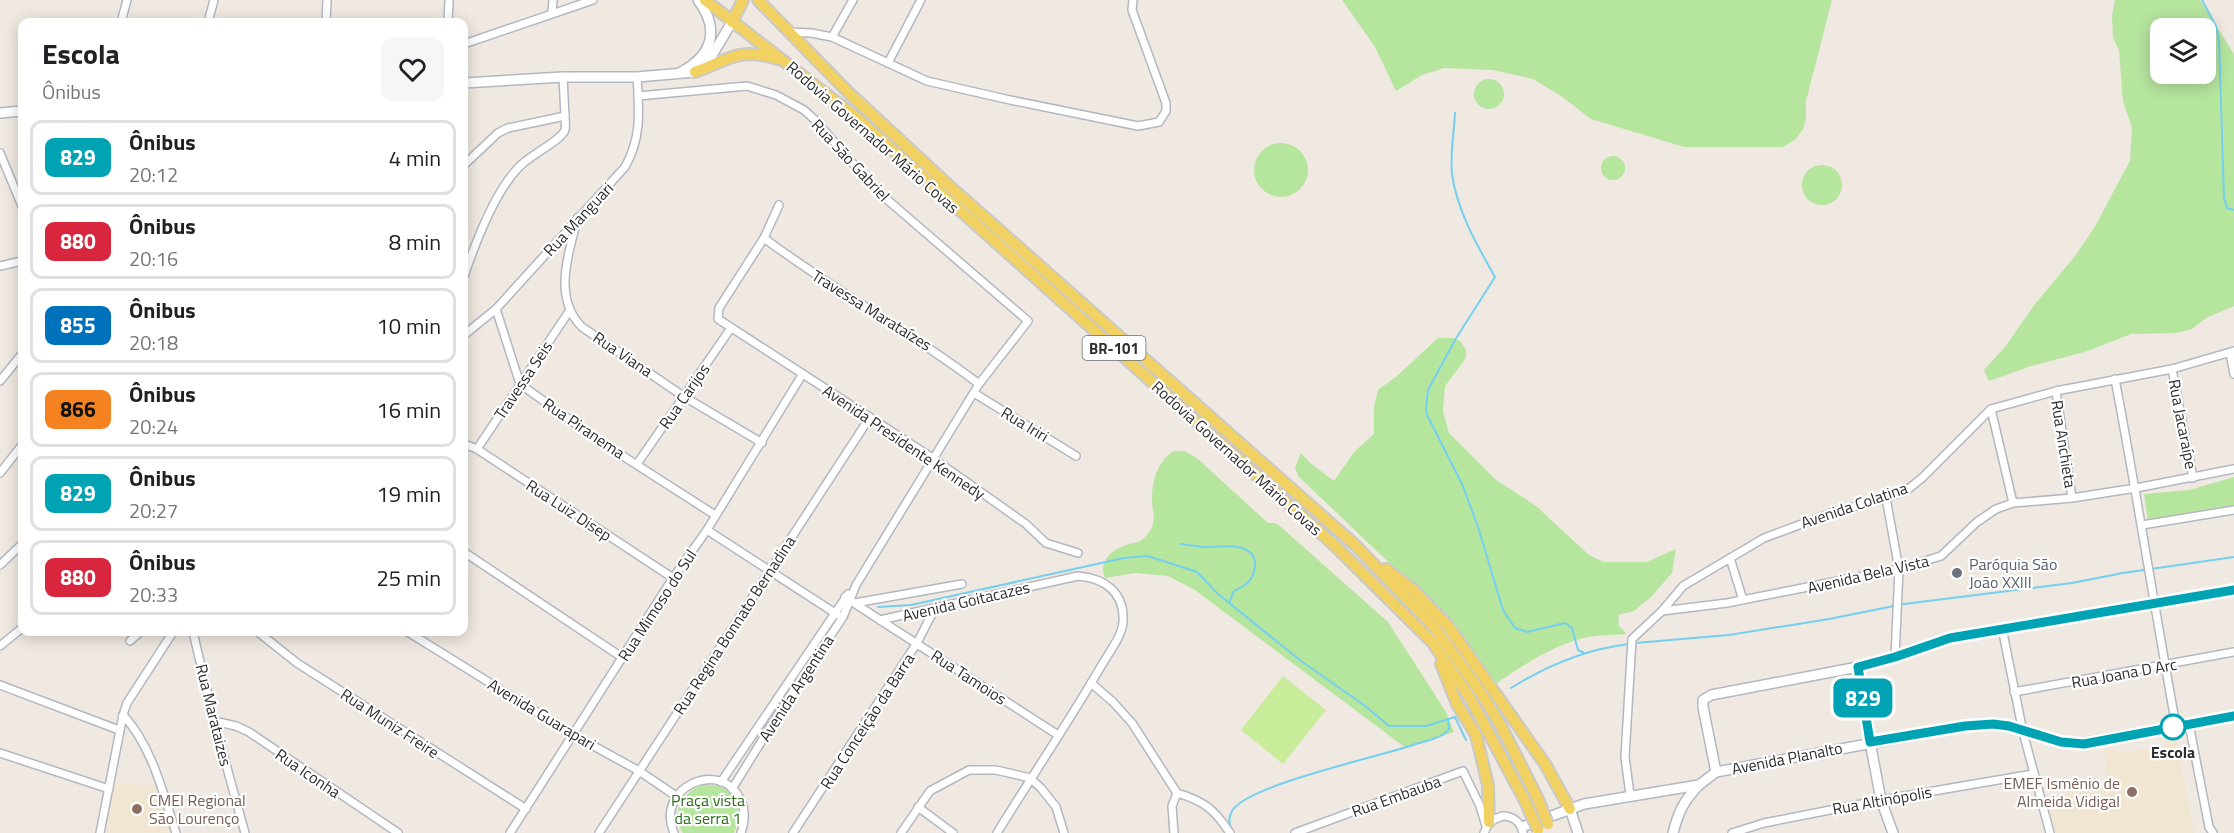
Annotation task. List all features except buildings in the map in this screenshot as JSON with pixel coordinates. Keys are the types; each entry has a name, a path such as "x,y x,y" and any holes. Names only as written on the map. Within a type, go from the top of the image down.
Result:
{"main road":[{"name":"Rodovia Governador Mário Covas","path":"705,0 856,118 1332,543 1433,643 1488,729 1538,831"},
{"path":"732,22 742,0"},
{"name":"Rodovia Governador Mário Covas","path":"758,0 849,93 946,183 1355,545 1435,628 1500,724 1537,797 1550,829"},
{"path":"695,72 744,53 757,53 787,62"},
{"path":"1355,545 1412,589 1448,626 1545,764 1570,809"},
{"path":"1433,643 1457,704 1476,735 1488,785 1486,827"}],"street":[{"path":"122,18 127,0"},
{"path":"209,18 214,0"},
{"path":"326,18 327,0"},
{"path":"448,18 449,0"},
{"path":"552,14 553,0"},
{"path":"468,43 593,0"},
{"path":"678,74 698,61 710,41 710,23 698,0"},
{"path":"832,37 853,0"},
{"path":"888,63 921,0"},
{"path":"788,32 832,37 927,81 1138,126 1159,122 1166,111 1166,103 1132,10 1132,0"},
{"path":"468,83 695,72 711,57 732,22"},
{"name":"Rua Manguari","path":"468,332 496,309 524,280 625,167 633,153 638,134 637,76"},
{"path":"468,266 486,219 512,174 529,156 561,136 565,129 563,77"},
{"name":"Rua São Gabriel","path":"638,96 747,86 776,95 804,110 876,190 1028,321"},
{"path":"0,113 18,111"},
{"path":"468,161 490,140 508,128 565,116"},
{"path":"0,153 18,196"},
{"path":"731,328 718,319 719,308 764,238 779,205"},
{"path":"570,310 565,285 566,268 578,217"},
{"name":"Travessa Marataízes","path":"764,238 795,262 939,353 979,384"},
{"path":"0,266 18,262"},
{"path":"496,309 520,384"},
{"name":"Travessa Seis","path":"477,449 570,310"},
{"name":"Rua Viana","path":"570,310 573,318 582,327 683,396 762,443"},
{"name":"Avenida Argentina","path":"732,789 784,705 843,617 856,585 979,384 1028,321"},
{"name":"Avenida Presidente Kennedy","path":"731,328 934,459 1026,524 1046,543 1078,552"},
{"name":"Rua Carijos","path":"637,464 731,328"},
{"path":"2232,352 2234,374"},
{"name":"Avenida Colatina","path":"1630,795 1625,757 1632,639 1683,586 1764,538 1834,512 1907,490 1991,409 2056,391 2172,369 2232,352"},
{"path":"0,381 18,359"},
{"name":"Rua Jacaraípe","path":"2172,369 2193,478"},
{"name":"Rua Mimoso do Sul","path":"510,833 673,578 707,530 802,375"},
{"path":"2115,379 2136,488 2153,604 2176,726"},
{"name":"Rua Piranema","path":"520,384 715,514"},
{"name":"Rua Anchieta","path":"2056,391 2072,498"},
{"name":"Rua Iriri","path":"974,393 1076,456"},
{"path":"1991,409 2013,503"},
{"name":"Rua Regina Bonnato Bernadina","path":"599,833 870,417"},
{"name":"Rua Luiz Disep","path":"468,446 477,449 673,578"},
{"path":"0,473 18,450"},
{"name":"Avenida Bela Vista","path":"1662,610 1743,600 1899,569 1941,556 1977,522 1996,509 2013,503 2072,498 2234,469"},
{"path":"1886,498 1899,569 1895,657"},
{"path":"2142,525 2234,510"},
{"path":"707,530 843,617"},
{"path":"0,565 18,548"},
{"path":"468,555 623,658"},
{"path":"1730,558 1743,600"},
{"name":"Avenida Goitacazes","path":"850,600 880,620 1078,576 1094,577 1105,582 1116,593 1123,622 1119,635 1091,683"},
{"path":"850,600 962,584"},
{"path":"1716,772 1702,707 1703,700 1711,695 1858,667 1950,638 2234,590"},
{"name":"Avenida Argentina","path":"722,782 834,613 850,600"},
{"name":"Rua Conceição da Barra","path":"793,833 917,643 936,606"},
{"name":"Rua Tamoios","path":"880,620 1058,735"},
{"path":"2002,628 2023,732 2050,833"},
{"path":"0,646 18,631"},
{"path":"130,641 136,636"},
{"path":"100,833 119,730 127,703 170,636"},
{"name":"Rua Marataizes","path":"194,636 214,721 245,832"},
{"name":"Rua Muniz Freire","path":"263,636 297,663 526,809"},
{"name":"Avenida Guarapari","path":"414,636 572,734 639,771 676,796"},
{"name":"Rua Joana D Arc","path":"2014,692 2234,652"},
{"path":"1858,667 1881,800 1893,833"},
{"path":"997,833 1091,683 1132,723 1177,793 1198,800 1215,811 1230,833"},
{"path":"0,685 119,730"},
{"path":"123,715 137,731 152,762 176,833"},
{"name":"Avenida Planalto","path":"1523,830 1584,804 1699,785 1716,772 1965,726 1993,724 2009,726 2061,742 2084,744 2234,716"},
{"name":"Rua Iconha","path":"214,721 236,726 249,732 398,833"},
{"path":"2189,724 2209,827 2213,833"},
{"path":"0,753 109,789"},
{"path":"901,833 930,791 969,770 996,770 1030,778 1041,788 1056,807 1064,833"},
{"name":"Rua Embauba","path":"1295,833 1463,771 1480,806 1486,827"},
{"name":"Rua Altinópolis","path":"1732,833 1764,823 1881,800 2033,774"},
{"path":"674,833 670,816 676,796 686,786 698,781 712,780 722,782 740,798 744,811 741,833"},
{"path":"1677,814 1686,799 1699,785"},
{"path":"1673,833 1678,795 1674,790"},
{"path":"1174,833 1172,806 1177,793"},
{"path":"918,807 952,833"},
{"path":"1570,809 1578,833"},
{"path":"1486,827 1497,817 1507,816 1515,820 1523,830"},
{"path":"1764,823 1766,833"},
{"path":"245,832 253,833"}],"shaded area":[{"name":"EMEF Ismênio de Almeida Vidigal","path":"2172,737 2176,740 2194,833 2056,833 2046,798 2108,785 2104,750 2120,753 2163,746 2168,738"},
{"name":"CMEI Regional São Lourenço","path":"114,783 157,786 172,833 106,833"}],"green space":[{"path":"1342,0 1832,0 1806,101 1806,119 1796,139 1783,147 1684,147 1591,119 1561,96 1533,79 1493,70 1444,68 1422,75 1396,91 1375,47"},
{"path":"2115,0 2200,0 2211,18 2150,18 2150,84 2216,84 2216,25 2234,54 2234,306 2206,318 2192,329 2176,333 2131,334 2085,352 2031,366 1989,381 1984,370 2005,347 2035,304 2075,256 2094,228 2130,161 2132,128 2123,102 2119,50 2113,38 2112,16"},
{"path":"1489,79 1500,83 1504,94 1500,105 1489,109 1478,105 1474,94 1478,83"},
{"path":"1281,143 1291,145 1300,151 1306,160 1308,170 1306,180 1300,189 1291,195 1281,197 1271,195 1262,189 1256,180 1254,170 1256,160 1262,151 1271,145"},
{"path":"1613,156 1622,159 1625,168 1622,177 1613,180 1604,177 1601,168 1604,159"},
{"path":"1822,165 1836,171 1842,185 1836,199 1822,205 1808,199 1802,185 1808,171"},
{"path":"1438,338 1454,338 1461,342 1466,350 1466,358 1445,386 1443,411 1449,433 1495,479 1536,506 1589,555 1604,562 1647,562 1676,549 1672,573 1651,597 1634,611 1618,615 1619,626 1627,634 1594,636 1567,643 1541,655 1493,686 1443,614 1298,476 1295,468 1301,453 1310,463 1334,481 1354,452 1374,434 1374,407 1378,390 1397,376"},
{"path":"1174,451 1185,451 1198,459 1268,523 1275,523 1281,527 1388,622 1446,712 1454,732 1406,748 1195,590 1168,576 1135,573 1105,578 1103,572 1108,557 1121,547 1142,540 1151,529 1154,520 1152,500 1154,479 1163,460"},
{"path":"2234,477 2234,505 2148,521 2144,494 2189,490"},
{"path":"1283,676 1326,710 1283,764 1241,730"},
{"name":"Praça vista da serra 1","path":"703,785 724,789 734,799 737,805 738,820 734,833 683,833 677,818 680,804 689,793"}],"waterway":[{"path":"2202,0 2216,26 2219,41 2224,198 2227,208 2234,210"},
{"path":"1455,113 1451,159 1458,201 1481,253 1495,277 1455,340 1428,390 1427,415 1463,486 1503,610 1515,628 1527,632 1565,623 1572,628 1578,650 1584,653"},
{"path":"1181,544 1239,547 1251,553 1255,567 1252,576 1245,585 1234,591 1229,603"},
{"path":"878,607 911,605 1124,558 1148,556 1197,572 1218,594 1301,661 1364,705 1389,726 1426,726 1455,717 1466,740"},
{"path":"1635,643 1729,635 1904,604 2072,583 2234,557"},
{"path":"1511,688 1568,659 1613,646 1629,644"},
{"path":"1231,829 1229,820 1232,811 1243,801 1262,791 1317,772 1434,739 1449,729 1448,719"}],"bus line":[{"name":"829","path":"2234,590 1950,638 1858,667 1870,742 1965,726 1993,724 2009,726 2061,742 2084,744 2234,716"}],"place":[{"name":"Paróquia São João XXIII","path":"1957,573"},
{"name":"Escola","path":"2173,727"},
{"name":"EMEF Ismênio de Almeida Vidigal","path":"2132,792"},
{"name":"CMEI Regional São Lourenço","path":"137,809"}]}
